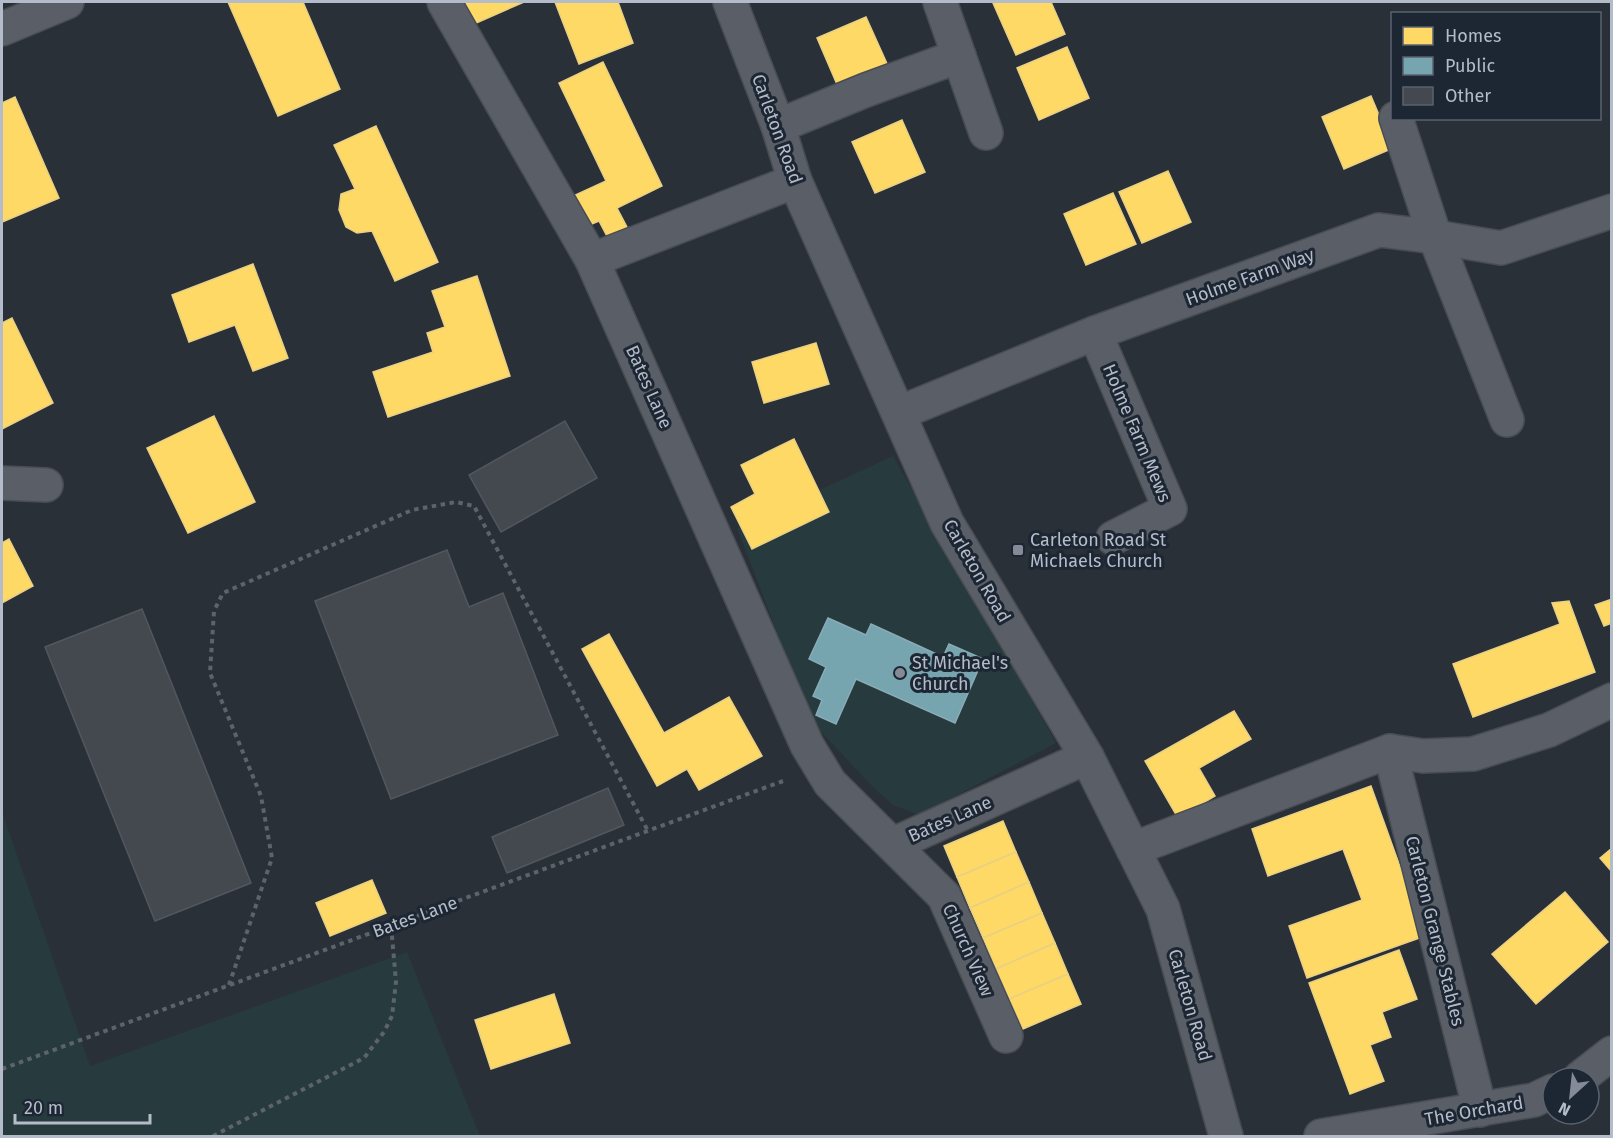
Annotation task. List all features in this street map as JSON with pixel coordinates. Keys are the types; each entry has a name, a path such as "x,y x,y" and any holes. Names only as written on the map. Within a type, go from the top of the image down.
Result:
{"street":[{"path":"2,28 67,2"},
{"name":"Bates Lane","path":"444,2 592,260 807,745 830,783 894,844 1087,756"},
{"name":"Carleton Road","path":"730,2 777,126 795,181 947,523 1087,756 1163,909 1227,1137"},
{"path":"940,2 986,133"},
{"path":"777,126 959,56"},
{"path":"1397,120 1435,237 1507,420"},
{"path":"592,260 795,181"},
{"name":"Holme Farm Way","path":"898,413 1095,333 1379,230 1501,248 1611,211"},
{"name":"Holme Farm Mews","path":"1095,333 1170,509 1113,538"},
{"path":"2,483 46,485"},
{"path":"1133,849 1390,751 1423,756 1473,754 1550,730 1611,700"},
{"name":"Carleton Grange Stables","path":"1390,751 1480,1110"},
{"name":"Church View","path":"894,844 944,896 1006,1036"},
{"path":"1595,1066 1611,1053"},
{"name":"The Orchard","path":"1321,1137 1480,1110 1541,1097"}],"path":[{"path":"229,985 272,858 261,796 210,673 214,611 223,593 412,510 456,502 474,506 648,831"},
{"name":"Bates Lane","path":"2,1069 797,776 830,783"},
{"path":"213,1137 364,1058 384,1032 392,1016 396,982 392,926"}],"green space":[{"path":"893,456 1056,743 919,815 893,805 811,721 737,528","holes":["828,618 866,635 871,625 943,657 949,644 983,659 954,723 856,679 836,724 816,715 822,700 813,696 826,667 809,659"]},
{"path":"2,812 90,1066 407,952 480,1136 2,1136"}],"building: Homes":[{"path":"228,2 303,2 340,89 278,116"},
{"path":"464,2 524,2 474,24"},
{"path":"555,2 618,2 633,43 579,64"},
{"path":"1051,2 1065,34 1016,55 993,3"},
{"path":"866,17 889,68 839,89 817,38"},
{"path":"1067,47 1089,98 1039,120 1017,68"},
{"path":"603,62 662,186 617,208 629,231 609,240 599,221 587,226 573,196 606,181 559,83"},
{"path":"1371,96 1393,148 1344,169 1322,117"},
{"path":"15,97 59,198 2,222 2,103"},
{"path":"902,120 925,172 875,193 852,142"},
{"path":"376,126 438,262 395,281 372,231 357,233 346,227 339,210 341,194 355,189 334,145"},
{"path":"1168,171 1191,222 1142,243 1119,192"},
{"path":"1113,193 1136,244 1086,265 1064,214"},
{"path":"253,264 288,358 253,371 235,325 189,342 172,295"},
{"path":"477,276 510,376 388,417 373,372 433,352 427,333 445,327 432,291"},
{"path":"12,318 53,403 2,429 2,323"},
{"path":"816,343 829,384 764,403 752,362"},
{"path":"214,416 255,502 188,533 147,448"},
{"path":"794,439 829,512 752,549 731,507 755,494 741,465"},
{"path":"9,539 33,586 2,603 2,543"},
{"path":"1612,599 1612,623 1604,626 1595,605"},
{"path":"1569,601 1595,672 1473,717 1453,664 1560,624 1552,603"},
{"path":"609,634 664,733 729,697 762,756 699,790 687,769 657,786 582,649"},
{"path":"1234,711 1251,739 1199,768 1215,796 1178,818 1145,761"},
{"path":"1371,786 1425,936 1307,978 1289,926 1362,900 1343,849 1268,876 1252,829"},
{"path":"1003,821 1016,852 957,877 944,846"},
{"path":"1612,848 1612,872 1600,858"},
{"path":"1016,852 1029,882 970,908 957,877"},
{"path":"372,880 386,913 330,936 316,903"},
{"path":"1029,882 1042,913 983,938 970,908"},
{"path":"1565,892 1608,942 1536,1004 1492,954"},
{"path":"1042,913 1055,943 996,969 983,938"},
{"path":"1055,943 1068,974 1009,999 996,969"},
{"path":"1399,950 1417,999 1382,1012 1391,1037 1370,1045 1384,1081 1350,1094 1309,983"},
{"path":"1068,974 1081,1004 1023,1029 1009,999"},
{"path":"554,994 570,1043 491,1069 475,1020"}],"building: Public":[{"name":"St Michael's Church","path":"828,618 866,635 871,624 943,657 949,644 983,659 955,723 856,679 836,724 816,715 822,700 813,696 826,667 809,659"}],"building: Other":[{"path":"565,421 597,478 501,532 469,475"},
{"path":"447,550 469,607 503,593 558,735 391,799 315,601"},
{"path":"142,609 251,883 155,921 45,647"},
{"path":"608,788 624,825 507,873 492,837"}],"place":[{"name":"Carleton Road St Michaels Church","path":"1018,550"},
{"name":"St Michael's Church","path":"900,673"}]}
